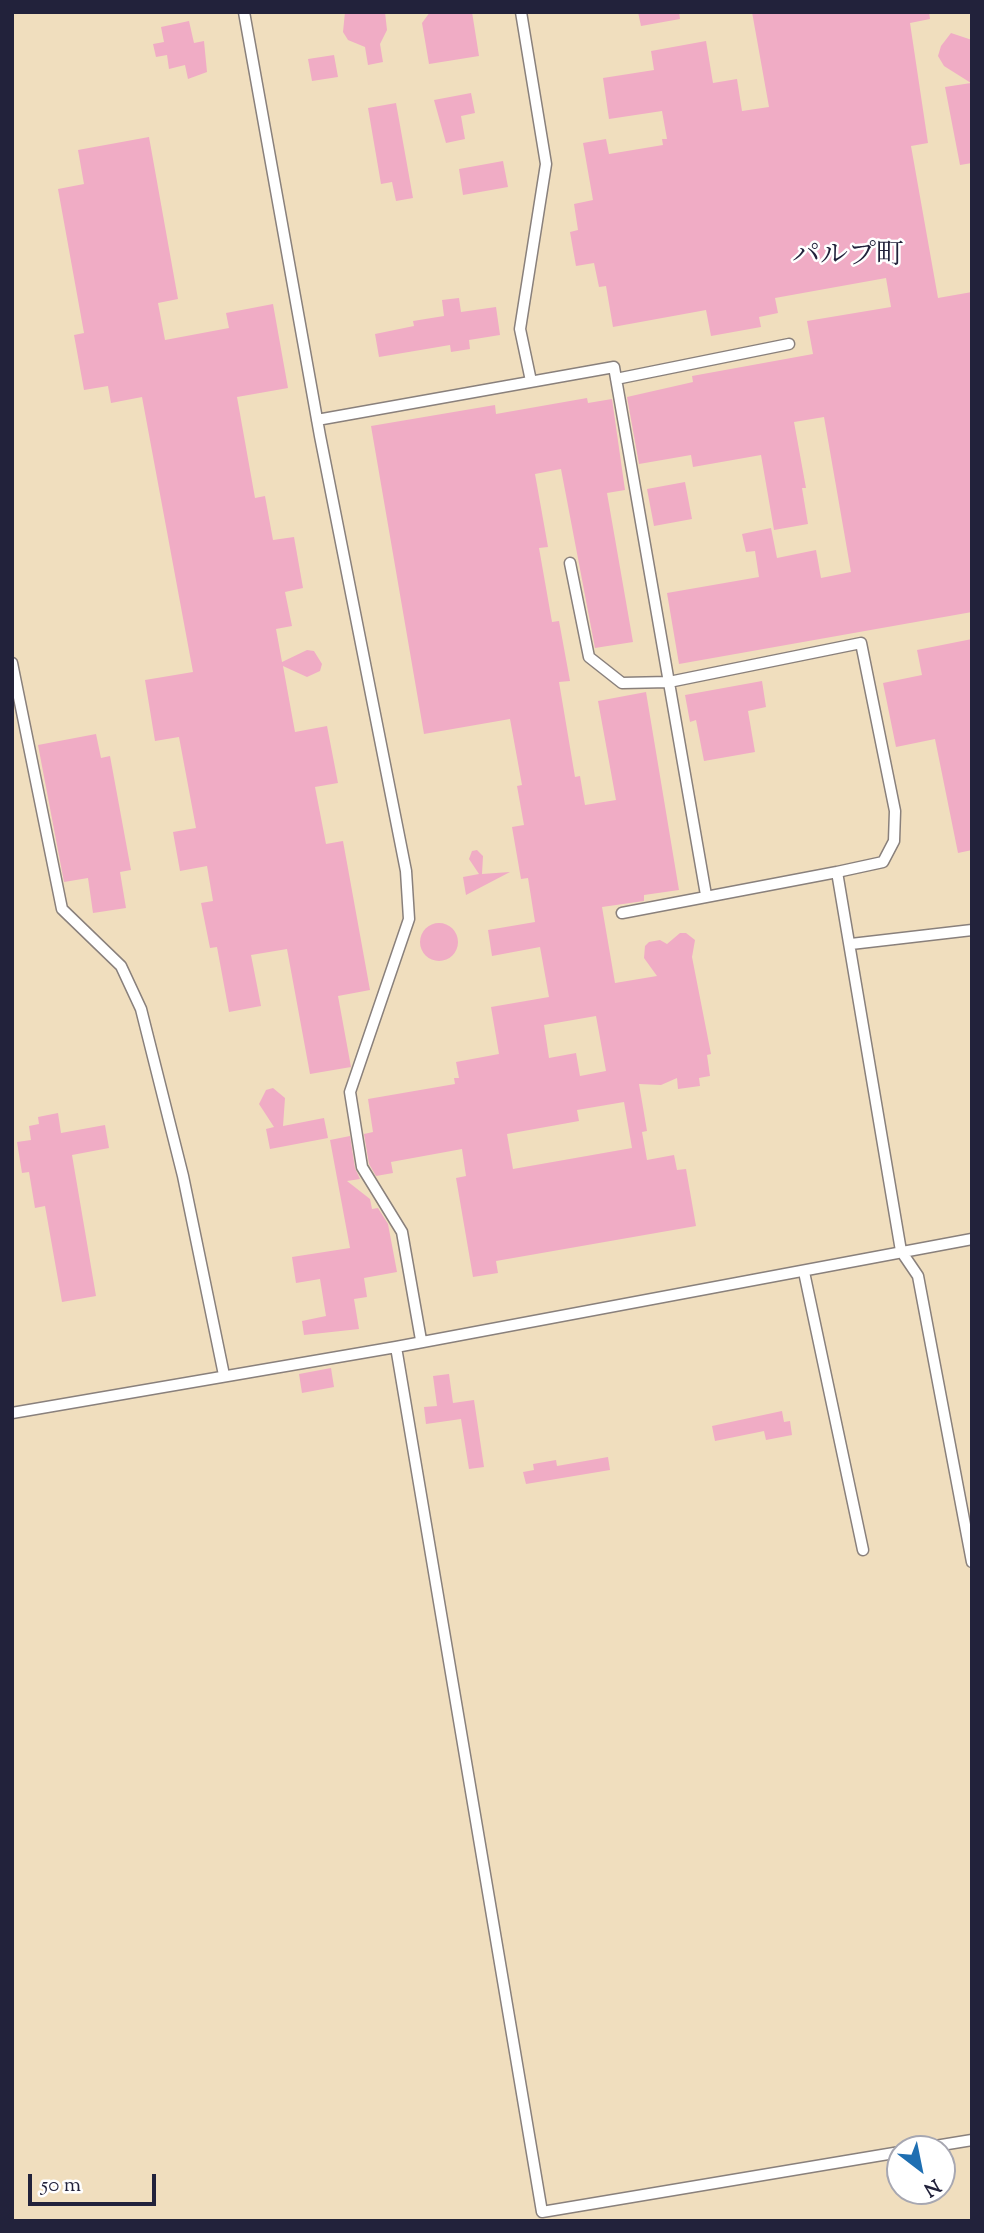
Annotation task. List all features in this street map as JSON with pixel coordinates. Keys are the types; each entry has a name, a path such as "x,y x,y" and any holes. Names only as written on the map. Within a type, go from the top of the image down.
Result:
{"lane":[{"path":"244,12 317,420 406,871 409,919 350,1092 362,1167 402,1232 421,1340"},
{"path":"522,12 546,164 520,329 531,381"},
{"path":"616,379 789,344"},
{"path":"317,420 614,367 706,895"},
{"path":"570,563 589,657 622,683 669,682 861,643 895,811 894,841 883,862 621,913"},
{"path":"12,663 62,909 121,966 141,1009 183,1176 224,1376"},
{"path":"837,872 901,1251 918,1276 972,1562"},
{"path":"851,944 972,930"},
{"path":"12,1413 396,1346 972,1239"},
{"path":"804,1272 863,1550"},
{"path":"396,1346 542,2212 886,2154"}],"building":[{"path":"345,12 385,12 387,30 380,44 383,62 368,65 365,47 348,40 343,32"},
{"path":"430,12 472,12 479,56 429,64 422,23"},
{"path":"638,12 679,12 680,19 641,26"},
{"path":"752,12 929,12 930,19 910,23 928,143 911,146 938,298 972,292 972,612 679,664 667,593 759,577 755,551 746,552 742,534 771,528 777,558 816,550 821,578 851,572 824,417 794,422 806,488 802,488 808,524 774,530 761,455 693,467 691,455 639,464 627,397 693,382 692,376 813,354 807,321 891,307 886,278 775,298 778,313 759,317 761,327 711,336 706,310 613,327 606,286 599,287 594,263 576,266 570,232 578,230 574,204 593,200 583,143 606,139 609,154 663,145 662,139 667,139 662,111 609,119 603,78 654,70 651,51 706,41 713,83 737,79 742,111 769,107"},
{"path":"189,21 194,43 204,41 207,72 188,79 185,65 169,69 167,55 156,57 153,44 164,42 161,27"},
{"path":"951,33 972,40 972,163 960,165 945,87 971,83 944,66 938,56 941,46"},
{"path":"334,55 338,77 312,81 308,59"},
{"path":"471,93 475,113 461,116 465,139 446,143 434,100"},
{"path":"396,103 413,198 396,201 392,182 381,184 368,108"},
{"path":"149,137 178,299 158,303 165,340 229,328 226,313 273,304 288,388 237,397 255,498 265,496 273,540 294,537 303,588 285,592 292,626 276,629 282,662 307,650 314,651 322,664 320,671 307,677 283,666 295,732 327,726 338,783 315,787 326,844 343,841 370,990 338,996 351,1067 310,1074 287,949 251,955 261,1006 229,1012 217,947 210,948 201,903 213,901 207,866 180,871 173,832 196,828 179,737 155,741 145,680 193,672 142,397 111,403 108,386 84,390 74,335 84,333 58,189 84,184 78,150"},
{"path":"503,161 508,187 463,195 459,169"},
{"path":"459,298 461,312 496,307 500,335 469,340 470,349 451,352 450,345 379,357 375,334 414,326 413,321 444,316 442,300"},
{"path":"587,398 588,403 612,399 625,490 607,493 633,642 595,648 561,469 535,474 548,547 539,548 552,622 559,621 570,681 559,682 575,777 580,776 585,805 616,800 598,701 646,692 679,890 644,895 644,901 602,907 615,983 657,976 644,958 645,946 649,942 660,940 667,944 680,933 686,933 695,940 692,957 711,1054 707,1055 710,1076 699,1078 700,1086 678,1089 677,1078 661,1085 639,1084 647,1131 642,1132 647,1160 674,1155 677,1170 686,1169 696,1226 496,1261 498,1273 473,1277 456,1178 466,1176 462,1149 391,1162 393,1173 376,1176 369,1164 364,1134 373,1132 368,1099 455,1084 454,1078 459,1078 456,1062 499,1054 491,1007 549,997 540,947 492,956 488,930 535,922 528,878 521,879 512,827 524,825 517,786 522,785 510,719 424,734 371,426 495,405 496,414","holes":["596,1016 606,1071 580,1076 576,1053 549,1058 544,1025","624,1102 632,1148 513,1169 507,1134 579,1121 577,1110"]},
{"path":"685,482 692,519 654,526 647,489"},
{"path":"972,639 972,850 958,853 935,739 896,747 883,683 922,675 917,650"},
{"path":"762,681 766,707 748,711 755,752 704,761 696,720 690,722 685,695"},
{"path":"96,734 101,758 110,756 131,870 120,872 126,908 93,913 88,878 64,882 38,745"},
{"path":"477,850 483,856 482,874 510,872 466,895 463,877 479,874 469,859 472,851"},
{"path":"439,923 453,928 458,942 453,956 439,961 425,956 420,942 425,928"},
{"path":"273,1088 285,1098 283,1126 324,1118 328,1138 270,1149 266,1129 274,1127 259,1104 266,1090"},
{"path":"58,1113 61,1133 105,1125 109,1148 72,1155 96,1296 62,1302 45,1206 35,1208 29,1172 22,1173 17,1142 31,1140 29,1126 39,1124 38,1117"},
{"path":"350,1136 355,1168 360,1179 347,1181 370,1199 372,1209 378,1208 388,1224 397,1272 364,1278 367,1297 354,1299 359,1329 304,1335 302,1321 326,1316 320,1279 296,1283 292,1257 350,1248 330,1140"},
{"path":"331,1368 334,1387 302,1393 299,1374"},
{"path":"449,1374 453,1403 474,1400 484,1467 469,1469 461,1419 426,1424 424,1407 437,1406 433,1376"},
{"path":"782,1411 784,1422 790,1421 792,1435 766,1440 764,1431 715,1441 712,1426"},
{"path":"608,1457 610,1470 526,1484 523,1472 534,1470 533,1464 556,1460 557,1466"}],"district":[{"name":"パルプ町","path":"848,258"}]}
